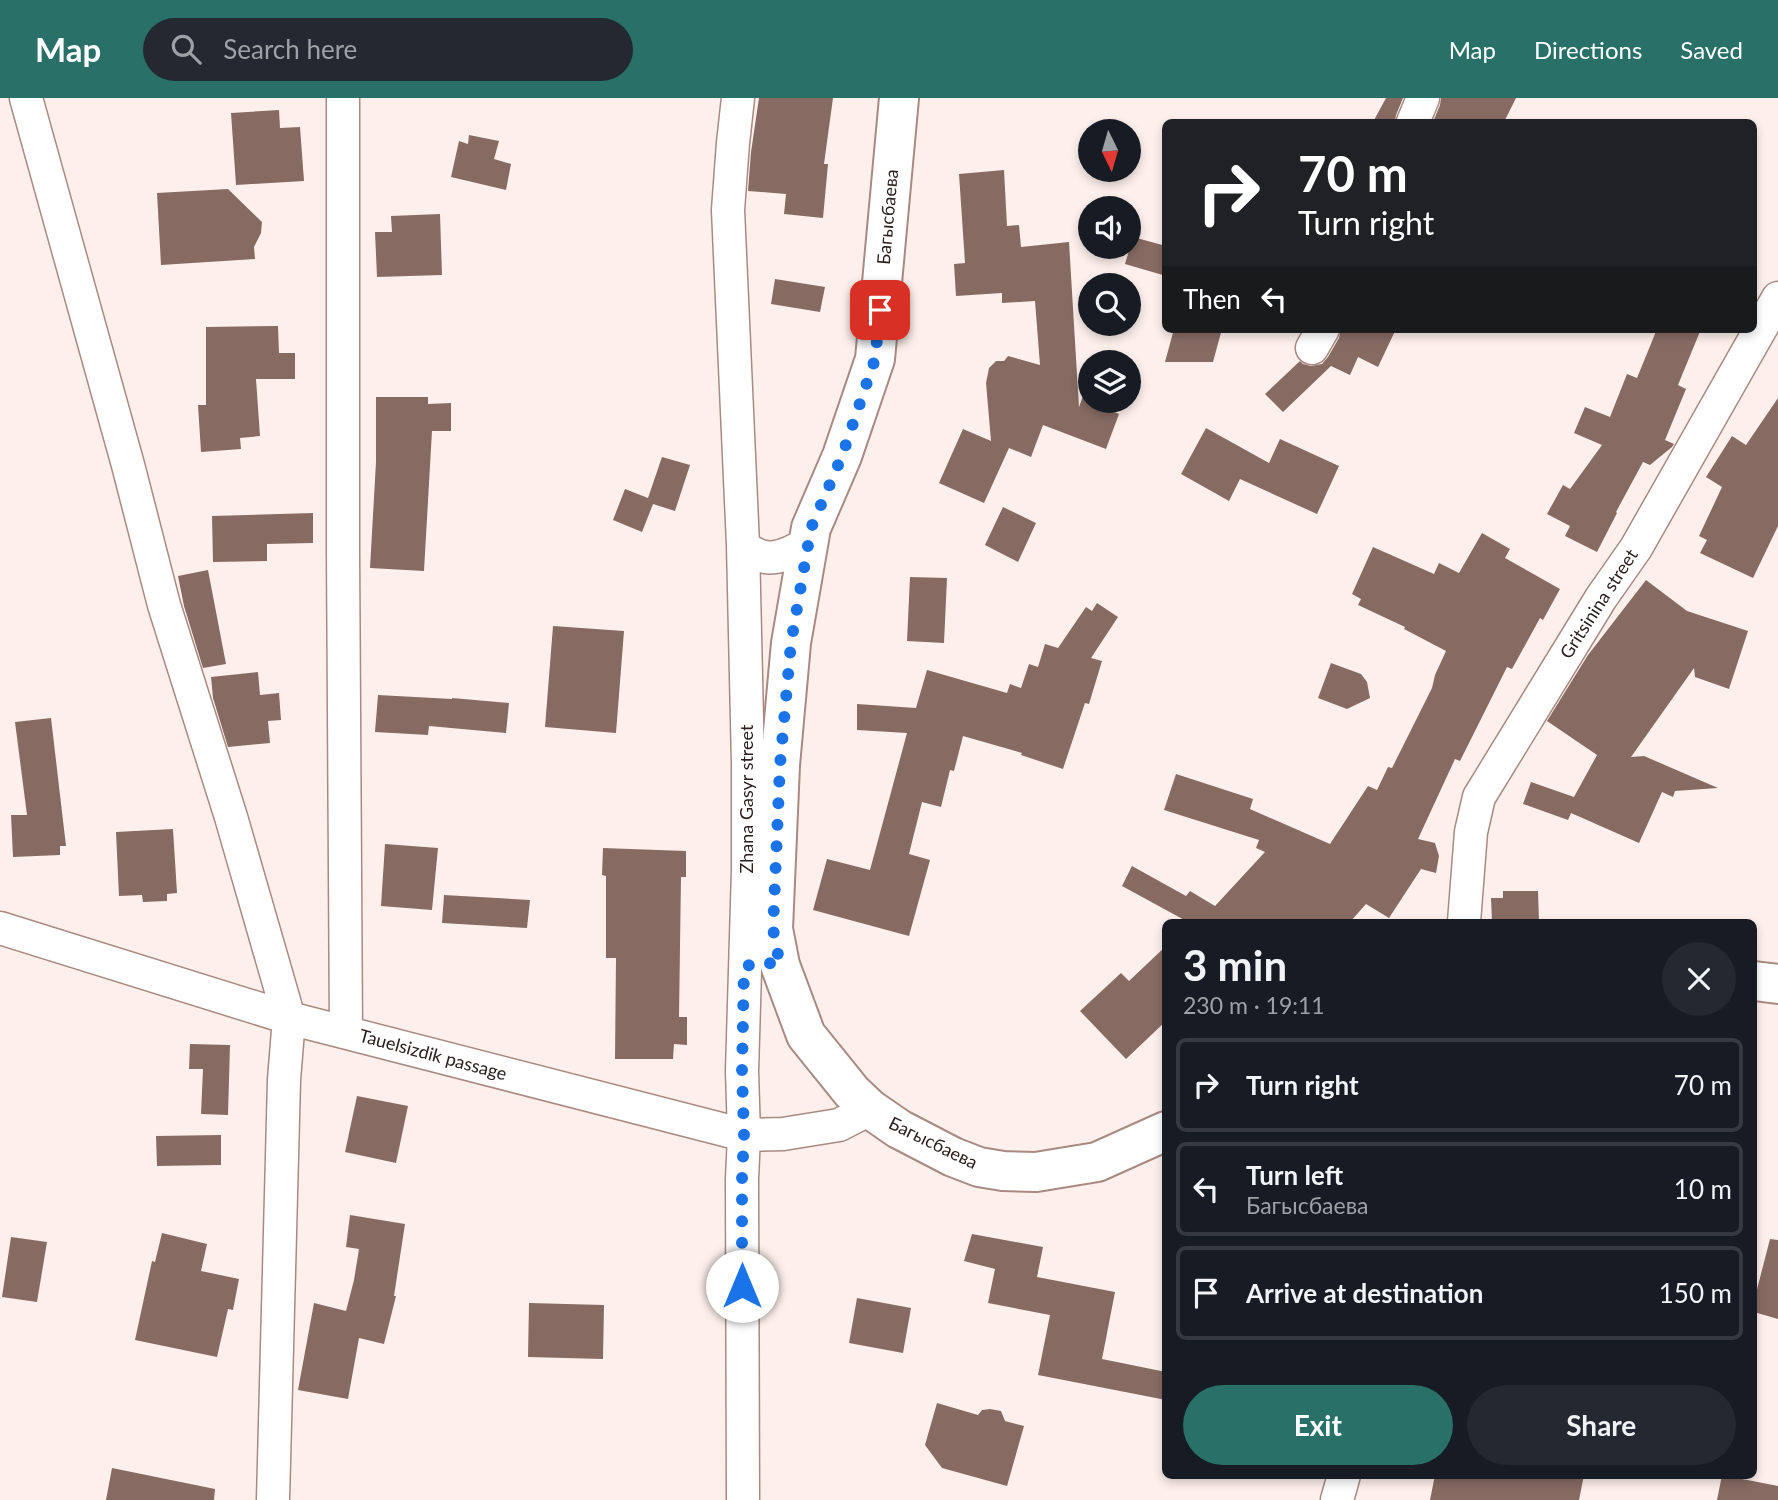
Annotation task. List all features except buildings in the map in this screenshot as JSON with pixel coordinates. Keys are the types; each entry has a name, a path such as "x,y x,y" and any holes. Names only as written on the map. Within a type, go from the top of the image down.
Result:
{"street":[{"path":"26,98 164,605 231,817 289,1018 283,1094 273,1500"},
{"path":"343,98 346,1032"},
{"name":"Zhana Gasyr street","path":"738,98 728,210 743,545 764,764"},
{"name":"Багысбаева","path":"899,98 875,359 842,456 811,528 791,643 764,764 773,929 762,966 806,1035 852,1092 870,1109 899,1129 953,1157 979,1167 1036,1172 1097,1162 1162,1133"},
{"path":"1414,119 1423,98"},
{"name":"Gritsinina street","path":"1464,919 1471,832 1479,797 1601,598 1636,548 1778,298"},
{"path":"743,545 751,552 767,558 783,556 808,543"},
{"name":"Tauelsizdik passage","path":"0,928 289,1018 744,1135 783,1134 839,1125 870,1109"},
{"path":"743,1500 742,1071 762,966"},
{"path":"1757,981 1778,984"},
{"path":"1337,1500 1343,1479"}],"route":[{"path":"742,1286 744,967 767,962 780,965 773,929 780,765 791,643 811,528 842,456 875,359 880,310"}]}
